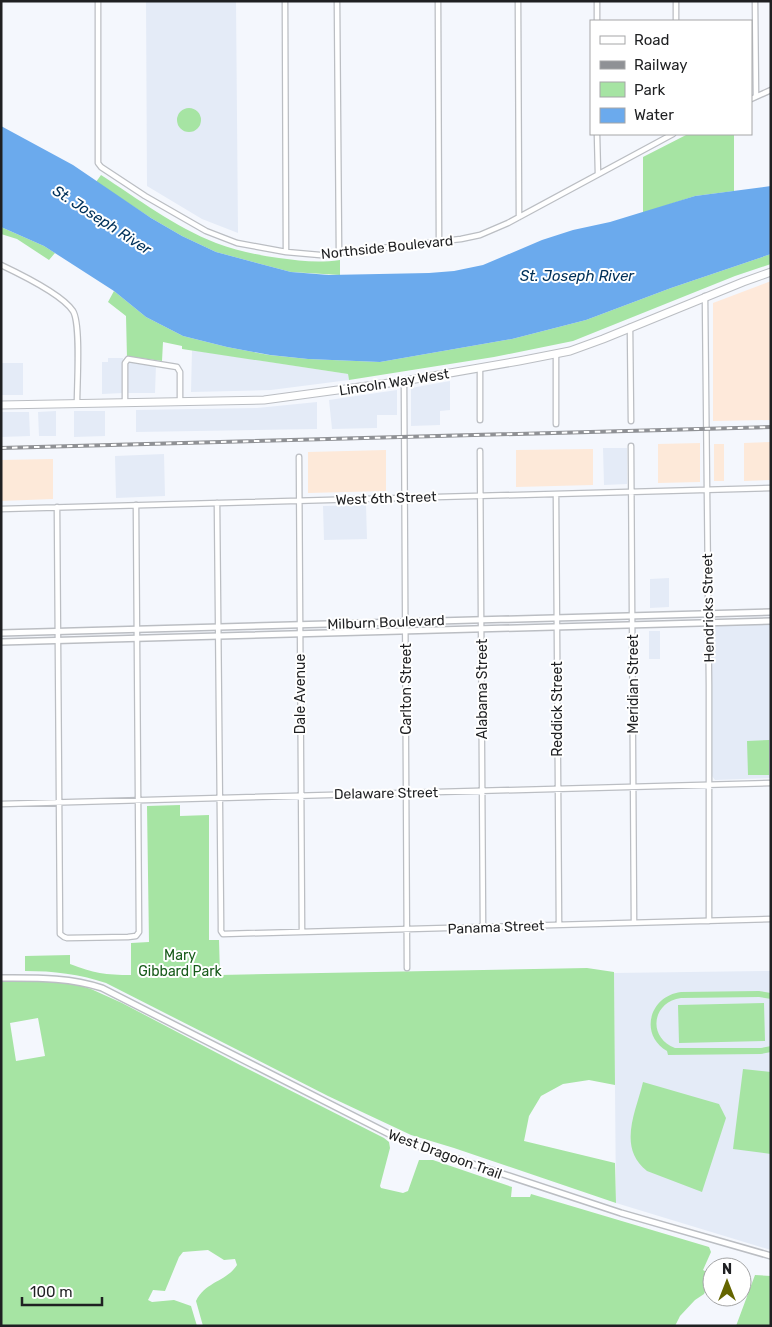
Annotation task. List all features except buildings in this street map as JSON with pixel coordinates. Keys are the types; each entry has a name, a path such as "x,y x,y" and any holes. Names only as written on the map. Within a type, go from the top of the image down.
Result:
{"main road":[{"name":"Lincoln Way West","path":"1,405 271,399 404,381 480,368 556,354 590,344 706,296 771,272"}],"street":[{"name":"Northside Boulevard","path":"98,1 98,163 145,196 206,230 234,242 286,252 320,255 480,235 519,217 671,135"},
{"path":"285,1 286,252"},
{"path":"337,1 339,252"},
{"path":"438,1 439,241"},
{"path":"518,1 519,217"},
{"path":"597,1 597,20"},
{"path":"676,1 676,20"},
{"path":"755,1 753,98 771,90"},
{"path":"597,135 598,174"},
{"path":"1,265 36,283 63,301 73,311 77,326 78,403"},
{"name":"Hendricks Street","path":"706,296 709,921"},
{"path":"630,327 631,421"},
{"path":"556,354 556,424"},
{"path":"125,403 125,363 128,360 177,367 180,372 180,402"},
{"path":"480,368 480,420"},
{"name":"Carlton Street","path":"404,381 407,968"},
{"name":"Meridian Street","path":"631,446 634,923"},
{"name":"Alabama Street","path":"480,451 483,927"},
{"name":"Dale Avenue","path":"299,457 302,932"},
{"name":"West 6th Street","path":"1,509 771,488"},
{"name":"Reddick Street","path":"556,494 559,925"},
{"path":"217,503 220,798"},
{"path":"57,507 59,931 61,936 67,938 90,938 136,936 138,934 136,505"},
{"name":"Milburn Boulevard","path":"1,633 771,612"},
{"name":"Milburn Boulevard","path":"1,642 771,621"},
{"name":"Delaware Street","path":"1,804 771,783"},
{"name":"Panama Street","path":"220,798 221,933 771,919"},
{"name":"West Dragoon Trail","path":"1,978 71,980 102,988 412,1144 621,1213 771,1256"}],"shaded area":[{"path":"146,1 236,1 238,233 202,219 147,186"},
{"path":"771,281 771,420 713,421 713,303"},
{"path":"192,350 348,374 349,380 271,390 191,392"},
{"path":"108,358 123,358 123,393 102,394 102,362 108,362"},
{"path":"129,361 156,365 155,393 127,393 127,363"},
{"path":"1,363 23,363 23,395 1,395"},
{"path":"450,381 450,410 440,411 440,425 411,426 411,388"},
{"path":"397,390 397,415 377,415 377,428 332,429 329,400"},
{"path":"317,402 317,429 136,432 136,410 257,408"},
{"path":"56,411 56,436 39,436 38,412"},
{"path":"74,411 105,411 105,436 74,437"},
{"path":"1,412 29,412 30,436 1,437"},
{"path":"771,442 771,480 744,481 744,443"},
{"path":"700,443 700,482 658,483 658,444"},
{"path":"714,444 724,444 724,481 714,481"},
{"path":"603,448 627,448 627,484 604,485"},
{"path":"593,449 593,485 516,487 516,450"},
{"path":"386,450 386,491 308,493 308,452"},
{"path":"164,454 165,496 116,498 115,456"},
{"path":"53,459 53,499 1,501 1,460"},
{"path":"366,505 367,539 324,540 323,506"},
{"path":"669,578 669,607 650,608 650,579"},
{"path":"771,623 771,778 715,780 712,776 711,628 715,625"},
{"path":"649,631 660,631 660,659 649,659"},
{"path":"771,971 771,1250 616,1203 614,973"}],"green space":[{"path":"189,108 197,112 201,120 197,128 189,132 181,128 177,120 181,112"},
{"path":"686,135 734,135 734,191 695,196 643,213 643,157"},
{"path":"101,175 171,221 216,243 263,256 302,261 340,260 340,275 291,272 216,252 182,236 151,218 96,182"},
{"path":"1,227 44,246 55,253 49,260 17,239 1,234"},
{"path":"771,254 771,264 735,276 573,341 494,357 349,380 348,374 182,349 182,346 163,342 162,361 127,358 126,316 108,302 114,291 146,317 183,336 227,347 269,355 308,359 380,362 512,339 586,320 671,288"},
{"path":"769,740 769,775 748,775 747,741"},
{"name":"Mary Gibbard Park","path":"180,805 180,816 209,815 209,940 219,940 220,975 587,968 614,972 615,1085 589,1080 563,1084 541,1096 529,1116 524,1141 615,1163 616,1203 411,1135 328,1096 106,983 66,974 25,971 25,956 70,955 70,964 78,967 100,973 131,975 131,943 149,942 147,806"},
{"path":"1,982 68,982 91,989 122,1003 384,1138 389,1142 390,1148 381,1188 403,1193 408,1191 419,1160 433,1160 512,1187 511,1197 530,1197 531,1194 709,1247 711,1252 709,1257 702,1257 702,1295 680,1316 675,1326 203,1326 196,1301 205,1289 227,1275 237,1265 235,1259 224,1260 208,1250 183,1252 179,1257 165,1291 153,1290 148,1300 152,1302 174,1300 191,1306 197,1326 1,1326","holes":["38,1018 45,1056 16,1061 10,1023"]},
{"path":"759,991 771,993 771,999 759,997 681,998 671,1001 659,1013 657,1028 660,1036 666,1043 675,1048 761,1048 771,1046 771,1052 761,1054 668,1055 667,1051 658,1044 653,1036 651,1026 655,1008 670,995 681,992"},
{"path":"764,1003 765,1041 679,1043 678,1005"},
{"path":"743,1069 771,1072 771,1154 733,1149"},
{"path":"643,1082 719,1104 726,1118 702,1192 647,1171 638,1162 633,1151 631,1129"},
{"path":"755,1275 771,1276 771,1326 736,1326 743,1307 752,1307 752,1283"}],"water":[{"name":"St. Joseph River","path":"1,126 73,165 151,218 182,236 216,252 291,272 329,275 454,271 483,265 542,240 573,230 610,222 695,196 771,186 771,254 671,288 586,320 512,339 380,362 308,359 270,355 183,336 146,317 114,291 44,246 1,227"}],"railway":[{"path":"1,448 771,427"}]}
